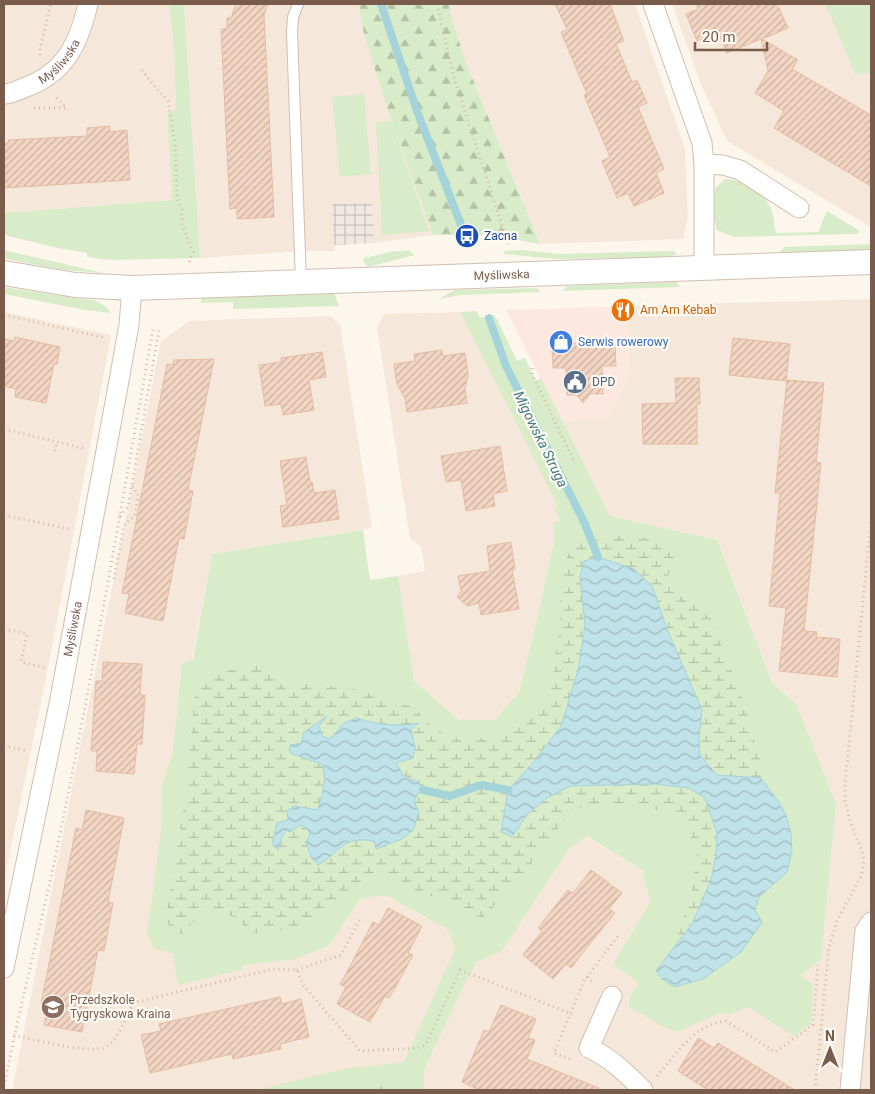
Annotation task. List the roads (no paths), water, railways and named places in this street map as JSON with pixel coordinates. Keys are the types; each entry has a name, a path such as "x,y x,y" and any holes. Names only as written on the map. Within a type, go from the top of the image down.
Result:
{"street":[{"name":"Myśliwska","path":"4,94 41,82 58,68 75,45 88,4"},
{"path":"653,4 702,143 704,164 704,267"},
{"path":"704,164 723,165 740,170 799,208"},
{"name":"Myśliwska","path":"4,273 75,285 132,288 871,262"},
{"name":"Myśliwska","path":"4,968 42,790 90,542 128,325 132,288"},
{"path":"850,1090 865,931 871,922"},
{"path":"612,996 589,1048 605,1056 642,1089"}],"lane":[{"path":"298,4 293,17 292,32 301,282"}],"water":[{"path":"598,557 634,569 652,586 667,629 702,710 699,738 700,755 717,775 761,778 786,815 791,833 792,851 787,872 759,897 755,910 762,922 741,952 703,979 674,987 662,979 656,971 692,924 711,880 716,855 717,833 705,798 689,788 655,784 570,786 547,798 527,815 512,837 501,832 508,790 532,764 561,726 578,670 585,625 580,577 584,561"},
{"path":"327,716 319,726 322,736 330,739 344,723 356,718 387,725 419,723 411,729 415,747 413,758 396,763 403,775 418,782 423,790 419,792 414,801 419,813 413,830 402,839 376,849 374,841 363,840 348,843 318,865 311,857 306,842 310,834 307,828 300,825 290,832 286,830 278,850 272,844 277,823 288,820 287,811 294,806 318,810 324,781 321,764 290,753 290,745 302,743 303,733"}],"waterway":[{"name":"Migowska Struga","path":"381,4 417,111 461,225"},
{"name":"Migowska Struga","path":"489,318 506,366 585,524 598,557"},
{"path":"423,790 450,796 481,785 508,790"}],"place":[{"name":"Zacna","path":"467,236"},
{"name":"Am Am Kebab","path":"623,310"},
{"name":"Serwis rowerowy","path":"561,342"},
{"name":"DPD","path":"575,382"},
{"name":"Przedszkole Tygryskowa Kraina","path":"53,1007"}]}
